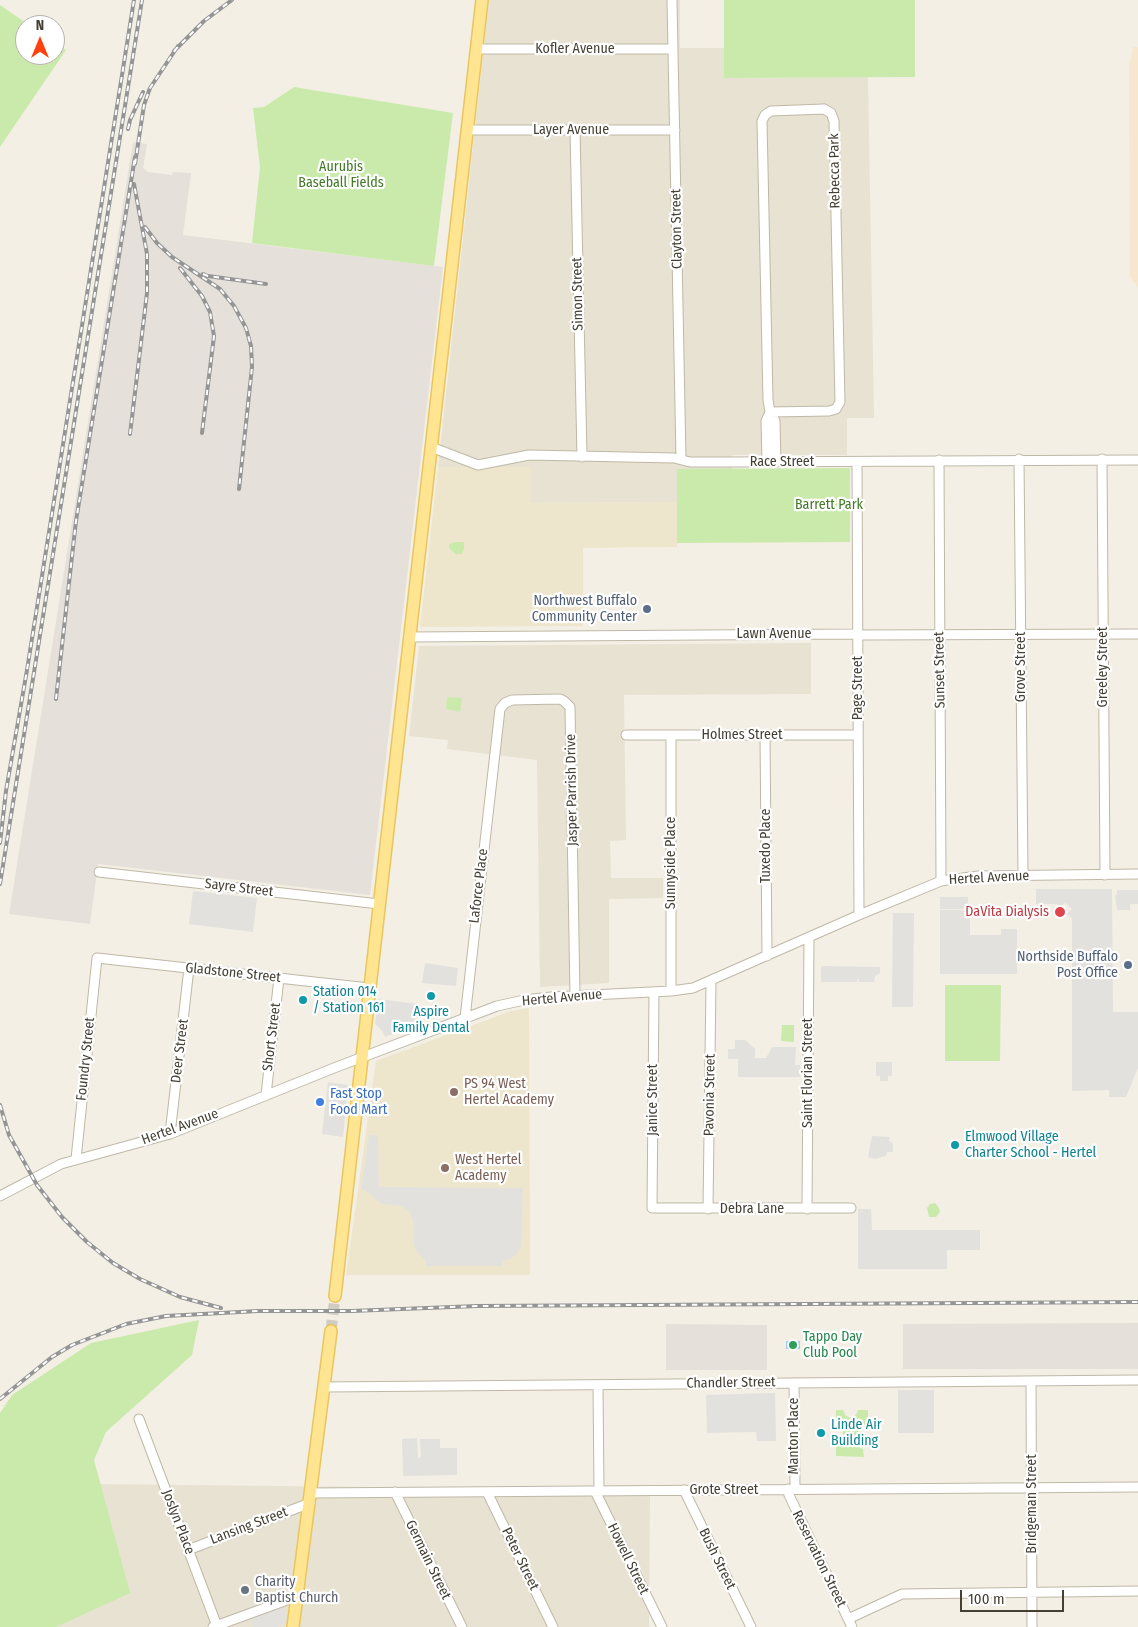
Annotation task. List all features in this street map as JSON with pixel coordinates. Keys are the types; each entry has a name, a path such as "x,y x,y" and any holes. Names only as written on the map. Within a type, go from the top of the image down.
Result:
{"main road":[{"path":"335,1296 482,0"},
{"path":"294,1621 331,1331"}],"street":[{"name":"Clayton Street","path":"672,0 681,459"},
{"name":"Kofler Avenue","path":"477,50 673,49"},
{"name":"Rebecca Park","path":"770,412 829,411 836,409 840,402 834,121 831,113 824,109 771,111 765,115 762,121 768,400 770,412 775,421 771,462"},
{"name":"Layer Avenue","path":"468,130 675,130"},
{"name":"Simon Street","path":"575,130 582,457"},
{"name":"Race Street","path":"431,447 478,465 529,456 681,459 690,462 857,462 1020,459 1138,460"},
{"name":"Grove Street","path":"1020,459 1023,875"},
{"name":"Sunset Street","path":"939,460 942,881"},
{"name":"Greeley Street","path":"1102,460 1104,874"},
{"name":"Page Street","path":"857,462 859,915"},
{"name":"Lawn Avenue","path":"409,637 1138,634"},
{"name":"Jasper Parrish Drive","path":"494,755 500,709 508,701 560,699 568,704 570,711 575,996"},
{"name":"Holmes Street","path":"626,735 858,735"},
{"name":"Sunnyside Place","path":"670,991 671,735"},
{"name":"Tuxedo Place","path":"766,735 767,956"},
{"name":"Laforce Place","path":"465,1018 494,755"},
{"name":"Sayre Street","path":"99,872 379,904"},
{"name":"Hertel Avenue","path":"0,1196 61,1164 170,1134 362,1057 497,1006 524,1000 693,988 859,915 942,881 978,876 1138,874"},
{"name":"Saint Florian Street","path":"807,1209 808,937"},
{"name":"Gladstone Street","path":"97,958 369,988"},
{"name":"Foundry Street","path":"76,1159 97,958"},
{"name":"Deer Street","path":"170,1134 189,968"},
{"name":"Short Street","path":"266,1095 279,978"},
{"name":"Pavonia Street","path":"708,1209 710,982"},
{"name":"Janice Street","path":"652,1208 654,992"},
{"name":"Debra Lane","path":"652,1208 851,1208"},
{"name":"Chandler Street","path":"325,1387 1138,1380"},
{"name":"Bridgeman Street","path":"1031,1381 1032,1627"},
{"name":"Manton Place","path":"792,1489 794,1383"},
{"name":"Howell Street","path":"598,1385 597,1491 662,1627"},
{"name":"Joslyn Place","path":"139,1419 215,1626"},
{"name":"Grote Street","path":"310,1498 395,1492 1138,1487"},
{"name":"Reservation Street","path":"792,1489 789,1495 850,1623"},
{"name":"Bush Street","path":"684,1490 751,1627"},
{"name":"Germain Street","path":"395,1492 462,1627"},
{"name":"Peter Street","path":"487,1492 553,1627"},
{"name":"Lansing Street","path":"188,1550 310,1498"},
{"path":"850,1623 902,1594 1138,1591"},
{"path":"215,1626 298,1596"},
{"path":"294,1621 302,1627"}],"shaded area":[{"path":"489,0 680,0 680,48 724,48 724,78 868,77 874,418 847,418 847,455 732,455 732,469 677,469 677,502 531,503 531,467 438,467"},
{"path":"1133,47 1138,47 1138,287 1130,277 1129,67"},
{"path":"133,142 147,144 143,168 148,172 172,175 173,172 191,173 183,235 443,267 370,895 98,864 90,924 9,914"},
{"path":"438,467 531,467 531,503 677,502 677,547 583,548 583,626 420,627"},
{"path":"811,643 811,694 624,695 626,840 610,841 611,878 663,878 663,898 609,899 609,983 540,987 537,760 447,749 448,740 409,736 419,646"},
{"path":"1036,889 1112,889 1113,1012 1138,1012 1138,1068 1126,1097 1109,1097 1109,1090 1072,1091 1072,918 1067,914 1072,909 1065,903 1060,907 1057,904 1036,904"},
{"path":"1117,890 1138,890 1138,904 1130,904 1130,910 1117,910 1115,895 1117,895"},
{"path":"193,891 257,898 253,932 189,924"},
{"path":"940,897 968,897 968,909 940,909"},
{"path":"940,910 970,910 970,935 1001,935 1001,929 1017,929 1017,974 940,974"},
{"path":"893,913 914,913 913,1007 892,1007"},
{"path":"425,963 458,968 456,986 422,983"},
{"path":"821,966 880,967 880,973 875,976 874,982 859,982 858,977 857,982 821,982"},
{"path":"378,999 418,1004 416,1025 385,1037 375,1024"},
{"name":"West Hertel Academy","path":"529,1008 530,1275 346,1275 376,1061 511,1011"},
{"path":"735,1040 745,1040 755,1049 755,1058 766,1058 772,1047 796,1047 795,1065 800,1065 800,1077 738,1077 738,1059 728,1059 728,1049 735,1049"},
{"path":"876,1062 892,1062 892,1076 888,1076 888,1081 880,1081 880,1076 876,1076"},
{"path":"328,1082 348,1085 343,1137 322,1134"},
{"path":"369,1135 378,1135 379,1187 523,1188 521,1246 517,1254 503,1261 502,1266 426,1266 425,1260 416,1251 413,1221 410,1212 401,1206 382,1204 361,1189"},
{"path":"872,1136 890,1137 889,1141 893,1143 893,1152 887,1152 886,1156 875,1159 868,1157"},
{"path":"858,1209 871,1209 872,1230 980,1230 980,1250 947,1250 947,1269 858,1269"},
{"path":"1138,1323 1138,1369 903,1369 903,1324"},
{"path":"666,1324 767,1325 767,1370 666,1370"},
{"path":"898,1390 934,1390 934,1433 898,1433"},
{"path":"775,1393 776,1441 757,1441 756,1432 707,1433 706,1395"},
{"path":"417,1438 418,1458 421,1457 420,1439 440,1439 440,1448 457,1448 457,1475 403,1476 402,1439"},
{"path":"0,1483 650,1490 649,1627 0,1627"},
{"path":"282,1608 286,1609 283,1624 276,1627 254,1627 251,1619"}],"green space":[{"path":"724,0 915,0 915,77 724,78"},
{"path":"0,5 15,15 15,65 56,65 0,147"},
{"name":"Aurubis Baseball Fields","path":"294,87 453,113 434,266 252,243 260,167 253,108 264,107"},
{"name":"Barrett Park","path":"850,468 850,542 677,543 677,469"},
{"path":"464,542 462,554 456,554 449,548 449,544"},
{"path":"447,697 462,698 460,712 446,709"},
{"path":"945,985 1001,985 1000,1061 945,1061"},
{"path":"782,1025 794,1025 794,1042 781,1041"},
{"path":"935,1203 940,1212 936,1217 929,1217 927,1208 930,1204"},
{"path":"199,1320 192,1355 106,1432 94,1460 130,1593 56,1627 0,1627 0,1413 12,1395 91,1343"},
{"path":"836,1410 843,1410 845,1415 850,1418 856,1415 858,1410 868,1410 868,1427 860,1427 860,1448 863,1449 864,1457 836,1456 836,1440 843,1440 843,1421 836,1421"}],"water":[{"name":"Tappo Day Club Pool","path":"786,1341 800,1341 800,1349 786,1349"}],"tunnel":[{"path":"331,1331 335,1296"}],"railway":[{"path":"0,843 6,791 134,0"},
{"path":"0,884 142,0"},
{"path":"174,51 204,21 232,0"},
{"path":"135,164 144,105 150,88 178,46"},
{"path":"128,129 130,120 143,92"},
{"path":"56,699 76,521 135,157"},
{"path":"130,434 147,293 147,254 134,184"},
{"path":"145,227 157,243 172,257 220,289 234,306 246,328 251,346 252,367 239,489"},
{"path":"180,268 202,296 210,312 214,336 202,433"},
{"path":"203,274 266,284"},
{"path":"0,1105 9,1135 37,1185 62,1217 87,1242 113,1263 140,1279 180,1297 221,1308"},
{"path":"0,1399 52,1357 72,1345 126,1324 166,1316 258,1311 352,1311 477,1306 1138,1302"}],"place":[{"name":"Northwest Buffalo Community Center","path":"647,609"},
{"name":"DaVita Dialysis","path":"1060,912"},
{"name":"Northside Buffalo Post Office","path":"1128,965"},
{"name":"Aspire Family Dental","path":"431,996"},
{"name":"Station 014 / Station 161","path":"303,1000"},
{"name":"PS 94 West Hertel Academy","path":"454,1092"},
{"name":"Fast Stop Food Mart","path":"320,1102"},
{"name":"Elmwood Village Charter School - Hertel","path":"955,1145"},
{"name":"West Hertel Academy","path":"445,1168"},
{"name":"Tappo Day Club Pool","path":"793,1345"},
{"name":"Linde Air Building","path":"821,1433"},
{"name":"Charity Baptist Church","path":"245,1590"}]}
